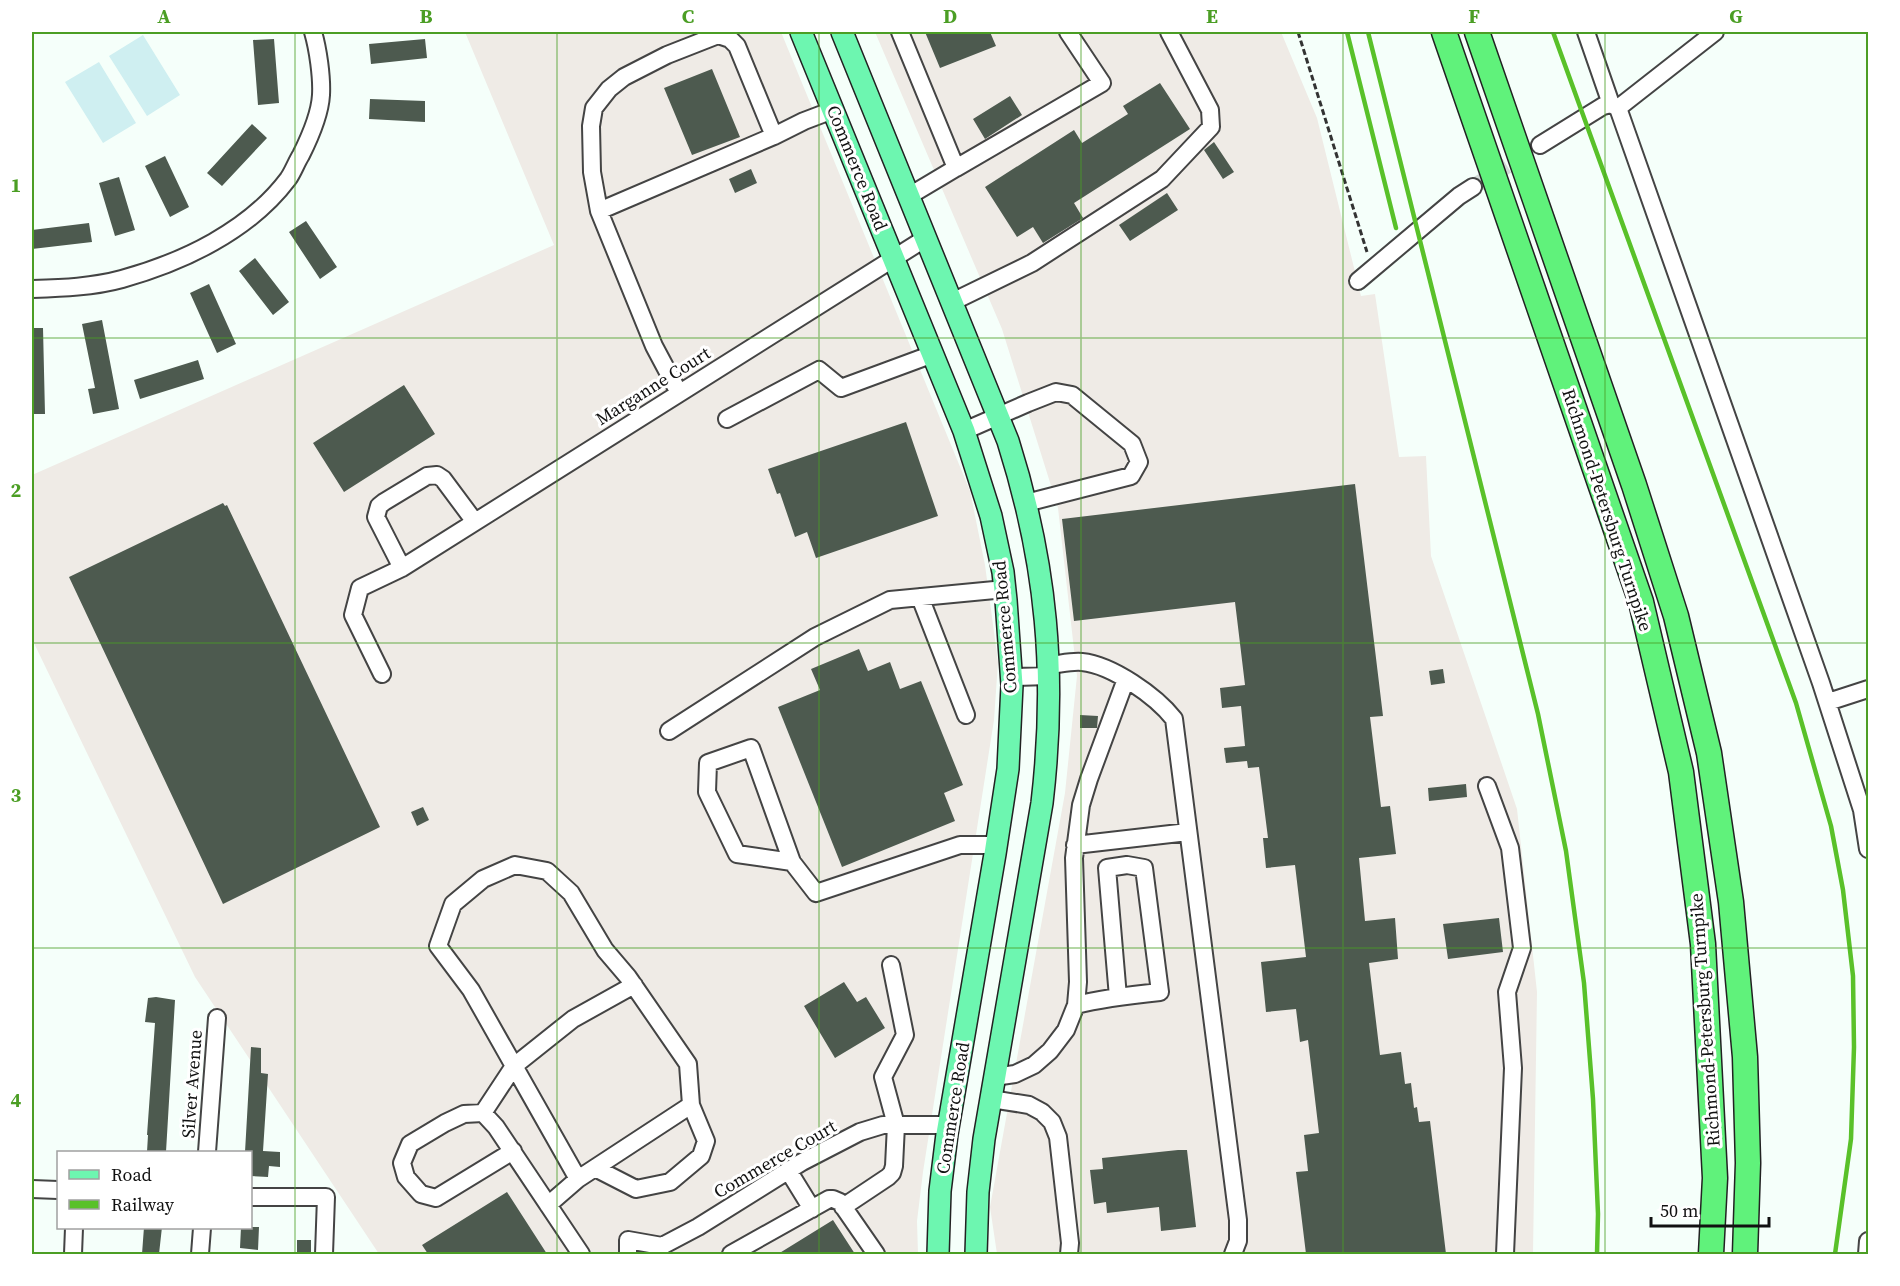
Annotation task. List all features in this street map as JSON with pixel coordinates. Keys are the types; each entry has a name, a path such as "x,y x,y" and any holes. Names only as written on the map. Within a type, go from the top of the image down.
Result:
{"highway":[{"name":"Richmond-Petersburg Turnpike","path":"1444,32 1641,602 1681,772 1703,944 1715,1178 1711,1254"},
{"name":"Richmond-Petersburg Turnpike","path":"1477,32 1634,485 1676,616 1709,753 1731,902 1744,1056 1748,1163 1745,1254"}],"main road":[{"name":"Commerce Road","path":"801,32 964,431 991,516 1005,589 1012,677 1010,741 996,845 948,1125 940,1191 938,1254"},
{"name":"Commerce Road","path":"842,32 1017,468 1043,594 1049,670 1048,732 1042,802 994,1077 978,1192 976,1254"}],"street":[{"path":"32,289 66,288 121,279 177,260 218,239 256,213 288,179 310,137 321,95 317,46 313,32"},
{"path":"900,32 956,168"},
{"path":"909,196 1102,83 1068,32"},
{"path":"952,302 1032,263 1162,179 1211,127 1210,110 1170,32"},
{"path":"1586,32 1828,702 1862,810 1869,849"},
{"path":"1540,145 1603,106 1614,106 1715,32"},
{"path":"680,393 654,346 599,211 592,172 591,126 594,108 609,89 624,77 667,55 718,35 730,39 737,46 774,136"},
{"path":"599,211 833,110"},
{"path":"1358,281 1459,196 1473,187"},
{"name":"Marganne Court","path":"382,674 353,615 360,588 402,568 926,238"},
{"path":"727,419 819,370 840,388 933,354"},
{"path":"964,431 1056,392 1072,394 1132,444 1139,462 1131,476 1026,503"},
{"path":"402,568 376,517 379,506 384,502 427,476 437,475 443,479 475,522"},
{"path":"669,731 815,637 890,600 1005,589"},
{"path":"920,597 966,715"},
{"path":"1012,677 1084,662 1126,679 1163,706 1174,719 1238,1220 1238,1240 1233,1254"},
{"path":"994,1077 1015,1074 1034,1065 1050,1051 1066,1030 1076,1005 1078,982 1074,858 1081,805 1126,679"},
{"path":"1828,702 1869,689"},
{"path":"792,862 737,854 706,792 708,763 750,748 792,862 816,893 960,845 996,845"},
{"path":"1487,786 1510,848 1522,948 1507,992 1513,1068 1505,1254"},
{"path":"1076,845 1188,832"},
{"path":"578,1179 471,990 438,946 453,904 483,879 515,865 547,871 571,893 605,950 634,985 688,1064 691,1106 706,1141 700,1156 670,1182 636,1189 595,1168"},
{"path":"1076,1005 1103,998 1118,997 1160,992 1144,868 1127,865 1107,868 1118,997"},
{"path":"843,1207 892,1173 894,1166 896,1125 883,1077 905,1035 891,965"},
{"path":"483,1113 514,1066 573,1018 634,985"},
{"name":"Silver Avenue","path":"207,1151 217,1018"},
{"path":"991,1099 1029,1105 1052,1122 1058,1137 1070,1243 1069,1254"},
{"path":"548,1205 578,1179 691,1106"},
{"path":"483,1113 513,1151 581,1254"},
{"path":"483,1113 464,1114 444,1123 410,1144 402,1163 406,1177 421,1194 436,1198 513,1151"},
{"name":"Commerce Court","path":"628,1247 665,1250 788,1170 860,1132 883,1125 948,1125"},
{"path":"788,1170 812,1209"},
{"path":"32,1189 57,1190"},
{"path":"252,1197 326,1197 324,1254"},
{"path":"731,1254 829,1199 833,1199 840,1202 876,1254"},
{"path":"73,1254 74,1229"},
{"path":"200,1254 202,1229"},
{"path":"1867,1254 1869,1241"}],"path":[{"path":"1298,32 1372,268"}],"shaded area":[{"path":"465,32 781,32 970,491 985,565 998,662 994,720 923,1172 917,1221 918,1254 379,1254 195,977 32,639 32,475 554,245"},
{"path":"875,32 1281,32 1317,118 1361,296 1375,294 1399,457 1426,456 1431,556 1517,809 1537,992 1533,1254 997,1254 990,1207 1065,793 1077,676 1058,508 1002,329"},
{"path":"143,35 180,95 147,116 109,56"},
{"path":"99,62 136,123 103,143 65,82"}],"building":[{"path":"925,32 990,32 996,46 940,68"},
{"path":"274,39 279,103 258,105 253,40"},
{"path":"425,39 427,58 371,64 369,44"},
{"path":"712,69 740,137 692,155 664,88"},
{"path":"1160,83 1190,129 1074,203 1083,218 1043,243 1033,227 1017,237 985,187 1074,130 1082,143 1128,114 1123,106"},
{"path":"1010,96 1022,115 985,139 973,119"},
{"path":"370,99 425,101 425,122 369,119"},
{"path":"252,124 267,138 222,186 207,173"},
{"path":"1214,142 1234,172 1223,179 1204,150"},
{"path":"165,156 189,207 170,217 145,166"},
{"path":"751,169 757,183 735,193 729,179"},
{"path":"119,177 135,230 115,236 99,183"},
{"path":"1167,193 1178,210 1130,241 1119,225"},
{"path":"306,221 337,267 320,279 289,232"},
{"path":"89,223 92,242 32,249 32,230"},
{"path":"255,258 289,302 273,315 239,271"},
{"path":"209,284 236,344 217,353 190,293"},
{"path":"102,320 119,409 93,414 88,389 95,388 82,324"},
{"path":"32,328 43,328 45,414 32,414"},
{"path":"198,360 204,379 140,399 134,380"},
{"path":"404,385 435,434 344,492 313,443"},
{"path":"906,422 938,516 816,558 807,532 795,537 780,493 777,494 768,469"},
{"path":"1355,484 1383,716 1370,717 1381,807 1390,806 1396,854 1359,858 1365,921 1395,918 1398,959 1369,963 1380,1055 1401,1052 1405,1084 1411,1083 1414,1108 1417,1107 1419,1122 1430,1121 1446,1254 1306,1254 1296,1172 1308,1171 1304,1135 1319,1133 1308,1040 1300,1042 1296,1009 1266,1012 1261,962 1306,957 1295,865 1266,868 1263,838 1268,838 1259,767 1248,768 1247,761 1226,763 1224,748 1245,746 1241,706 1222,708 1220,688 1245,685 1235,602 1074,621 1062,519"},
{"path":"223,503 227,505 380,827 223,904 69,577"},
{"path":"859,649 868,671 890,662 900,689 921,681 963,785 944,793 955,821 842,867 778,707 820,690 811,669"},
{"path":"1443,669 1445,683 1431,685 1429,671"},
{"path":"1080,715 1098,716 1097,728 1080,728"},
{"path":"1466,784 1467,797 1429,801 1428,788"},
{"path":"423,807 429,820 417,826 411,812"},
{"path":"1499,918 1503,952 1448,959 1443,924"},
{"path":"844,982 857,1002 866,997 885,1028 835,1058 804,1006"},
{"path":"148,998 175,1000 166,1151 147,1151 155,1023 145,1022"},
{"path":"251,1047 261,1048 261,1073 268,1074 263,1151 280,1152 280,1167 269,1166 268,1177 252,1176 252,1151 245,1151"},
{"path":"1187,1150 1196,1227 1161,1231 1159,1207 1107,1213 1106,1202 1094,1204 1090,1170 1103,1169 1102,1158"},
{"path":"507,1192 547,1254 428,1254 422,1245"},
{"path":"833,1220 855,1254 778,1254"},
{"path":"259,1227 258,1250 240,1248 241,1229"},
{"path":"144,1229 162,1229 159,1254 142,1254"},
{"path":"297,1240 311,1240 311,1254 297,1253"}],"tunnel":[{"path":"1473,187 1540,145"}],"railway":[{"path":"1347,32 1396,228"},
{"path":"1368,32 1538,714 1566,851 1584,983 1593,1099 1598,1214 1597,1254"},
{"path":"1553,32 1796,703 1831,826 1843,890 1853,976 1854,1047 1851,1139 1835,1254"}]}
